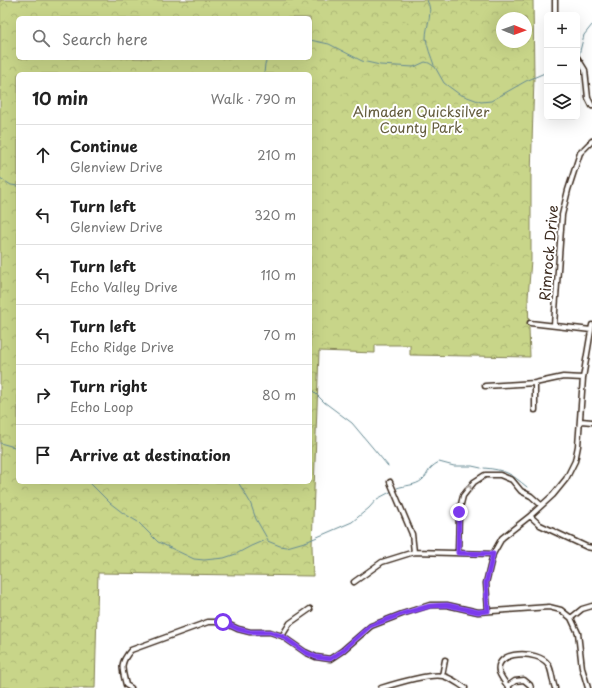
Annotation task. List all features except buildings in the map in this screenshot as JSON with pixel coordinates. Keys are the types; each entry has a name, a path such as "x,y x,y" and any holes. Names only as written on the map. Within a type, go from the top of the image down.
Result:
{"street":[{"path":"555,0 555,12"},
{"path":"580,62 585,70 588,98 592,106"},
{"name":"Rimrock Drive","path":"554,325 564,209 568,190 580,153 592,141"},
{"path":"530,323 590,330"},
{"path":"488,611 486,583 493,554 502,538 530,516 553,495 563,482 575,461 581,421 583,378 592,325"},
{"path":"484,386 535,383 563,378 583,378"},
{"path":"535,383 535,410"},
{"path":"581,421 592,422"},
{"path":"458,553 459,512 463,496 474,482 485,475 500,475 512,480 521,491 531,496 541,505"},
{"path":"390,482 412,534 414,552"},
{"path":"530,516 540,525 592,548"},
{"path":"354,582 382,562 414,552 493,554"},
{"path":"131,688 126,685 121,666 125,657 131,650 208,622 223,622 238,629 250,632 270,632 282,636 316,657 330,659 342,651 370,626 430,606 447,605 478,612 549,607 561,610 571,618 578,633 582,668 588,688"},
{"path":"571,618 582,609 592,606"},
{"path":"282,636 290,623 310,609"},
{"path":"531,688 530,685 524,680 515,681 509,687 499,672 499,664 503,659 508,656 531,654 541,658 548,665 555,688"},
{"path":"442,676 445,660"},
{"path":"381,688 430,676 442,676 455,681 465,688"}],"green space":[{"name":"Almaden Quicksilver County Park","path":"0,0 533,0 534,78 531,176 531,260 528,298 530,357 410,355 410,345 375,345 375,353 319,351 312,546 313,576 98,573 95,688 0,688"}],"waterway":[{"path":"427,0 430,14 426,38 434,65"},
{"path":"580,51 584,35 592,25"},
{"path":"312,40 329,44 362,61 380,65 414,67 425,62 429,63 435,67 444,83 459,94 481,102 491,101 526,81 544,73"},
{"path":"264,72 267,60"},
{"path":"0,178 11,185 16,186"},
{"path":"312,390 324,402 352,423 388,466"},
{"path":"0,443 16,447"},
{"path":"397,488 419,482 424,478 430,469 439,462 454,466 472,466 481,468"},
{"path":"484,468 503,471 516,478 527,487"},
{"path":"91,484 110,503 138,522 158,542 194,559 204,560 224,558 265,540 287,547 308,541 352,522 369,508 377,499 392,491"},
{"path":"239,484 250,502 256,519 268,540"}],"route":[{"path":"223,622 238,629 250,632 270,632 282,636 305,652 316,657 330,659 342,651 370,626 402,614 430,606 447,605 478,612 488,611 486,583 493,554 458,553 459,512"}]}
